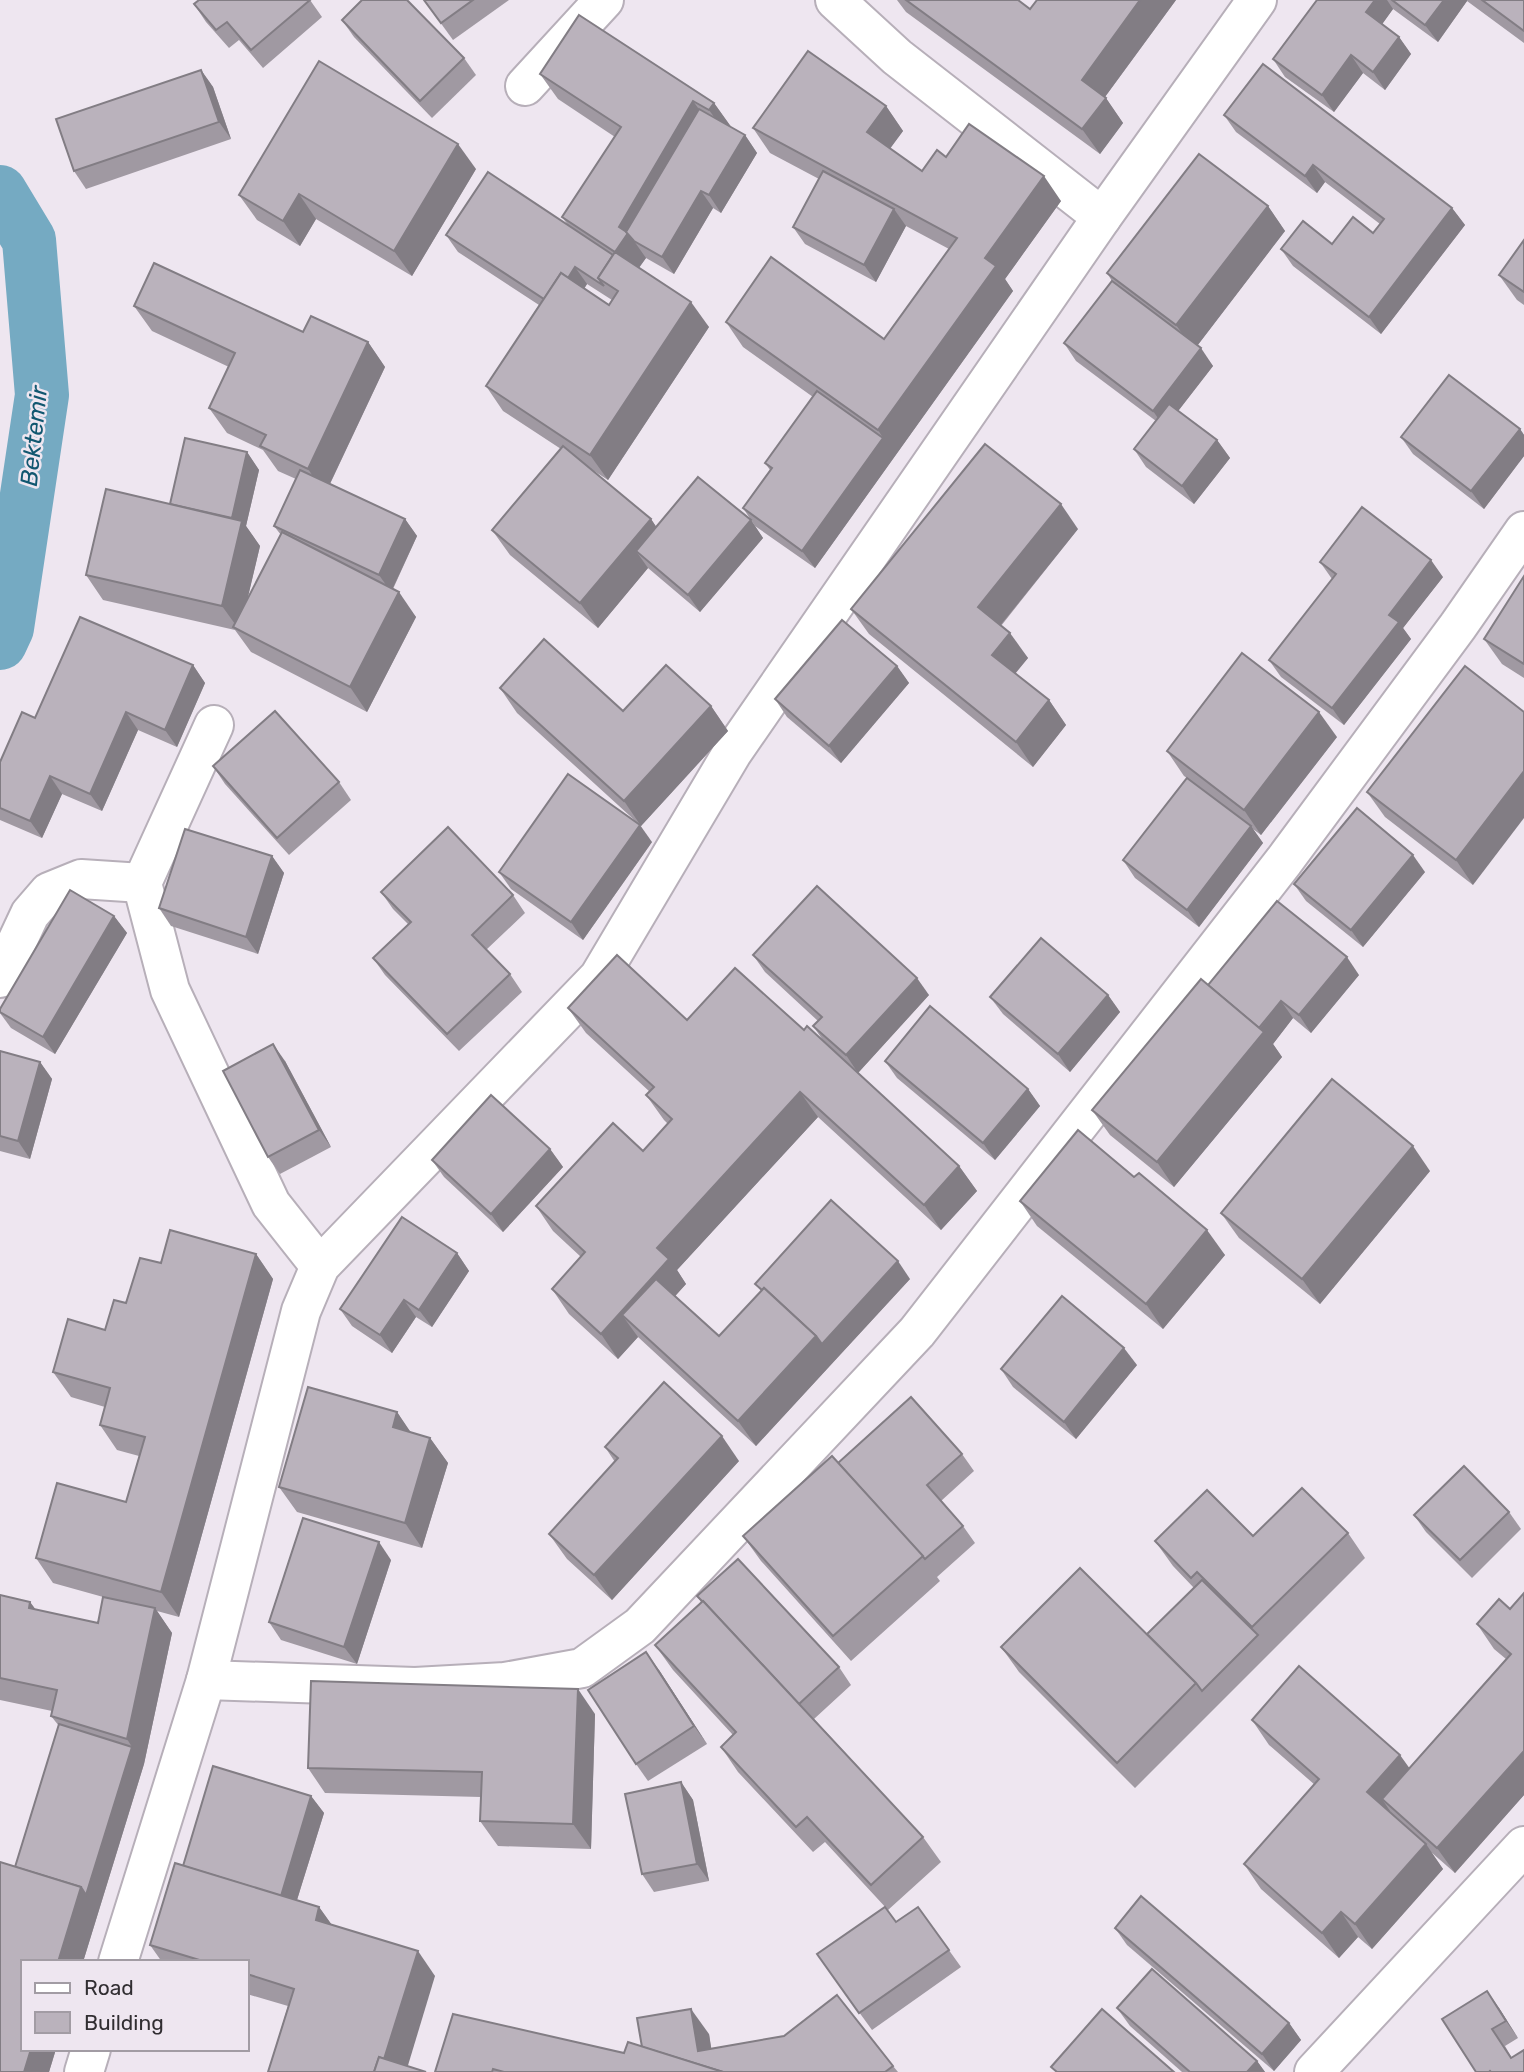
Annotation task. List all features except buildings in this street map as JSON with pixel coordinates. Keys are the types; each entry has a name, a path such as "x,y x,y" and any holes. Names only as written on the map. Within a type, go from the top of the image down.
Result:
{"street":[{"path":"525,86 604,0"},
{"path":"835,0 897,57 1102,217"},
{"path":"119,1960 206,1680 302,1311 320,1266 599,977 732,754 1102,217 1257,0"},
{"path":"206,1680 415,1687 505,1682 582,1668 640,1626 918,1332 1284,861 1458,626 1524,531"},
{"path":"214,725 142,883 170,990 271,1204 320,1266"},
{"path":"0,978 30,914 49,892 80,879 142,883"},
{"path":"1314,2072 1524,1846"},
{"path":"83,2072 90,2051"}],"waterway":[{"name":"Bektemir","path":"0,192 29,240 42,395 7,628 0,643"}]}
